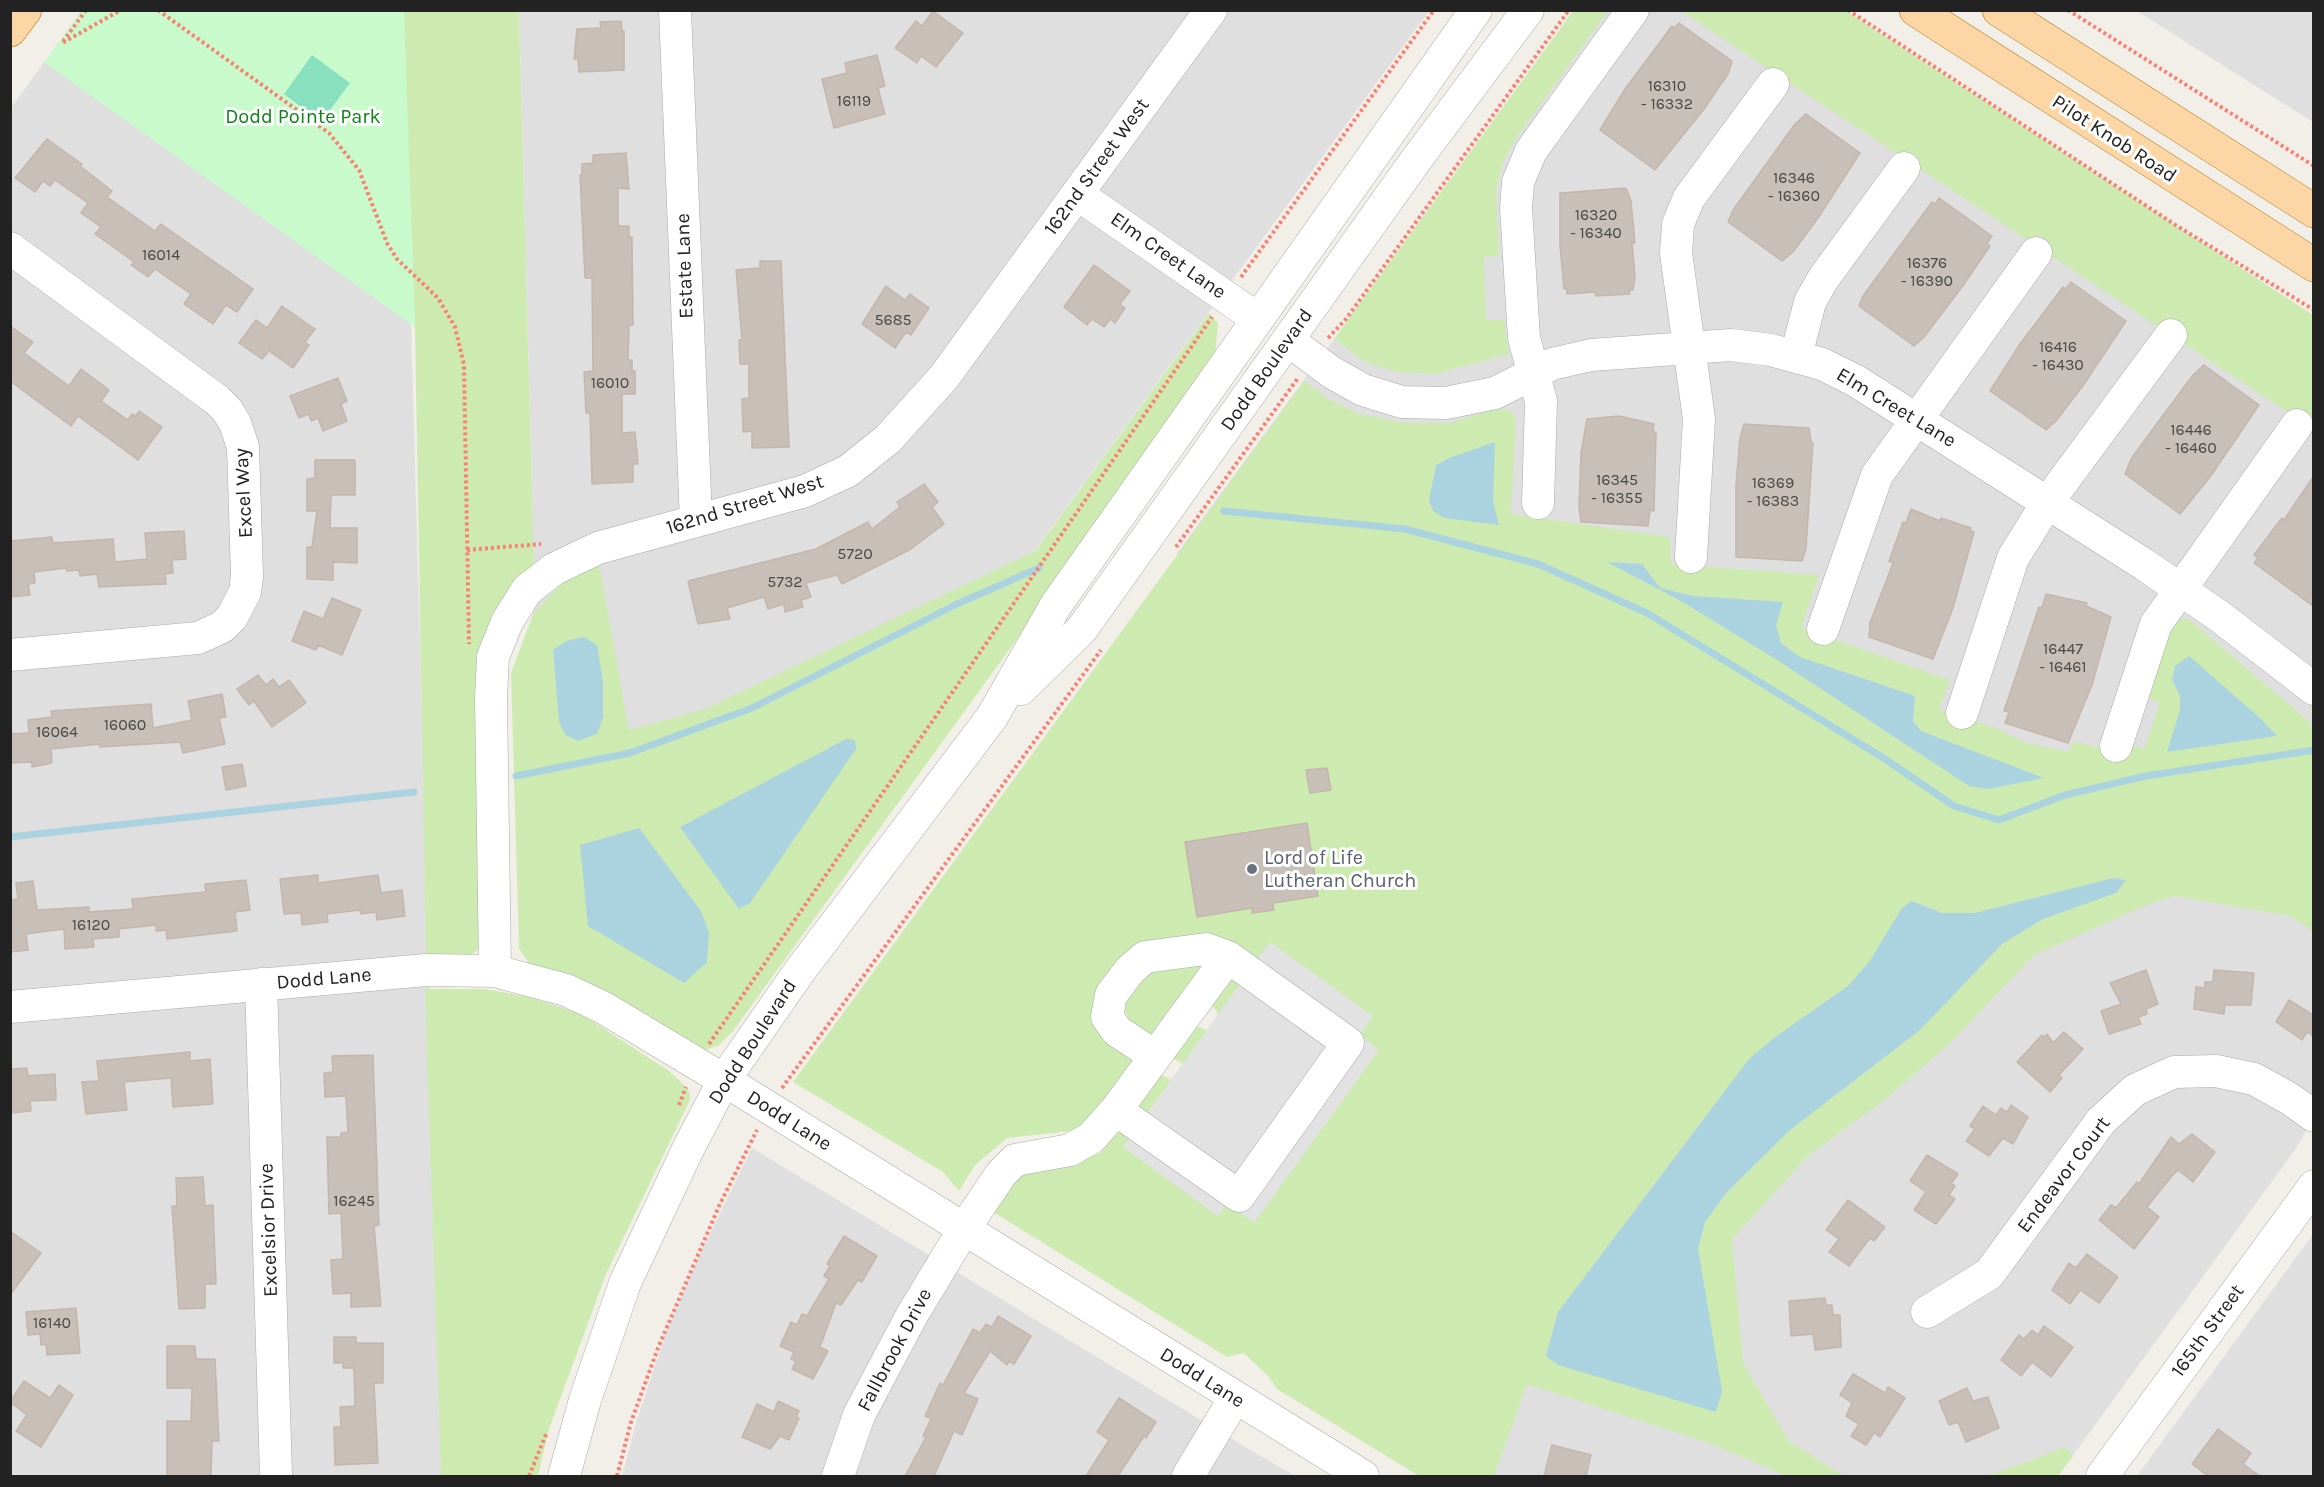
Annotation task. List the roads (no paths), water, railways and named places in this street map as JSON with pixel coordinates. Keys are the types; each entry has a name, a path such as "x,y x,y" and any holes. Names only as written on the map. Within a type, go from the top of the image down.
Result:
{"main road":[{"path":"10,30 25,10"},
{"name":"Pilot Knob Road","path":"1916,10 2313,265"},
{"path":"1999,10 2313,211"}],"street":[{"name":"Estate Lane","path":"675,10 696,521"},
{"name":"162nd Street West","path":"495,971 491,698 493,657 507,622 527,590 554,569 598,548 805,492 848,471 888,439 944,377 1211,10"},
{"name":"Dodd Boulevard","path":"564,1476 585,1400 625,1283 688,1149 724,1080 799,972 993,717 1056,605 1476,10"},
{"name":"Dodd Boulevard","path":"993,717 1082,629 1299,349 1528,10"},
{"path":"1538,503 1541,401 1524,338 1516,208 1518,182 1531,151 1633,10"},
{"path":"1691,557 1699,418 1676,253 1678,224 1689,198 1773,84"},
{"path":"1796,356 1810,302 1823,279 1904,168"},
{"name":"Elm Creet Lane","path":"1077,194 1258,319"},
{"name":"Excel Way","path":"10,248 217,400 227,410 243,447 247,576 245,592 232,617 222,627 198,639 10,656"},
{"path":"1823,629 1877,475 2036,252"},
{"path":"1962,713 2013,558 2047,502 2171,335"},
{"name":"Elm Creet Lane","path":"1299,349 1363,390 1402,402 1446,403 1485,395 1552,364 1591,355 1731,345 1771,350 1822,364 1856,381 2047,502 2180,589 2310,680"},
{"path":"2116,746 2156,624 2297,425"},
{"path":"1116,1110 1239,1196 1348,1043 1228,957 1206,949 1145,957 1130,970 1112,995 1107,1017 1118,1031 1155,1056"},
{"name":"Fallbrook Drive","path":"838,1476 859,1415 912,1315 964,1229 1001,1174 1015,1160 1070,1150 1091,1138 1116,1110 1228,957"},
{"name":"Dodd Lane","path":"10,1007 426,970 495,971 566,990 604,1008 724,1080 1363,1476"},
{"name":"Excelsior Drive","path":"261,984 276,1476"},
{"name":"Endeavor Court","path":"1927,1312 1989,1274 2101,1122 2135,1090 2174,1072 2216,1071 2254,1079 2290,1099 2313,1116"},
{"name":"165th Street","path":"2102,1476 2313,1186"},
{"path":"1188,1476 1235,1398"}],"water":[{"path":"1495,442 1493,501 1499,525 1444,518 1433,511 1429,500 1436,465 1449,458"},
{"path":"1607,562 1642,564 1660,588 1693,596 1783,602 1776,625 1781,643 1800,657 1915,696 1913,721 1921,731 2044,778 1988,789 1969,786 1777,660 1681,601"},
{"path":"584,637 597,645 603,682 603,717 597,734 578,741 566,735 559,722 553,650 566,641"},
{"path":"2189,656 2260,718 2277,736 2167,752 2180,710 2180,696 2172,680 2175,666"},
{"path":"846,739 855,740 856,749 750,903 739,909 680,827"},
{"path":"639,828 701,911 709,933 707,962 684,983 588,926 580,845"},
{"path":"2113,878 2126,880 2116,893 2043,919 2002,944 1920,1030 1790,1130 1726,1193 1705,1222 1698,1248 1722,1391 1716,1412 1558,1365 1546,1356 1558,1312 1749,1059 1775,1037 1848,986 1869,962 1902,908 1912,901 1942,913 1975,913"}],"waterway":[{"path":"1224,511 1405,529 1538,564 1647,613 1885,759 1954,806 1999,820 2065,795 2146,776 2314,750"},
{"path":"516,776 630,753 752,708 957,604 1039,568"},
{"path":"10,837 414,792"}],"place":[{"name":"Lord of Life Lutheran Church","path":"1252,869"}],"park label":[{"name":"Dodd Pointe Park","path":"303,117"}]}
